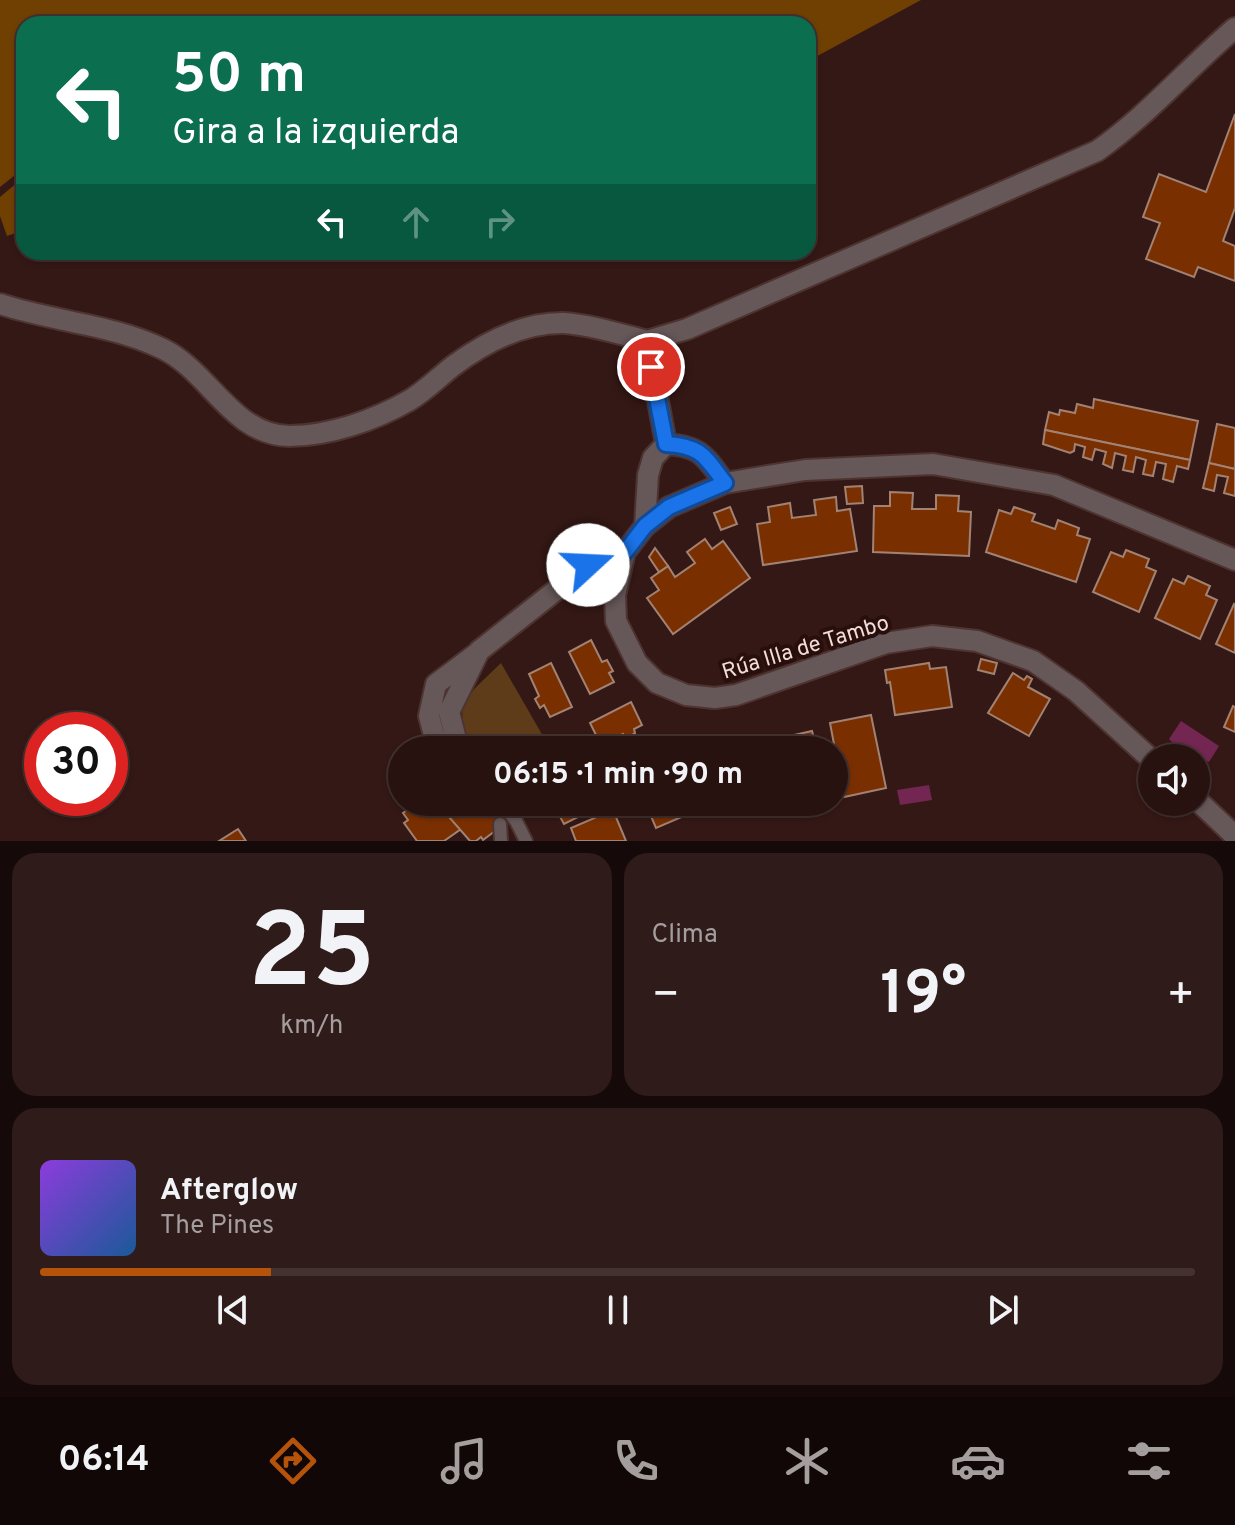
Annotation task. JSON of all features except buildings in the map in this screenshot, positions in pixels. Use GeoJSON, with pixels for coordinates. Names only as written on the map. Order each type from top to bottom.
{"type":"FeatureCollection","features":[{"type":"Feature","properties":{"kind":"street"},"geometry":{"type":"LineString","coordinates":[[0,304],[33,315],[117,330],[166,350],[201,379],[233,412],[259,431],[286,436],[314,435],[380,414],[412,399],[483,345],[525,328],[562,323],[647,341],[687,329],[1097,151],[1116,138],[1235,28]]}},
{"type":"Feature","properties":{"kind":"street"},"geometry":{"type":"LineString","coordinates":[[647,341],[666,444]]}},
{"type":"Feature","properties":{"kind":"street"},"geometry":{"type":"LineString","coordinates":[[645,526],[648,475],[653,458],[666,444],[687,445],[705,457],[725,483]]}},
{"type":"Feature","properties":{"kind":"street","name":"Rúa Illa de Tambo"},"geometry":{"type":"LineString","coordinates":[[1138,747],[1076,691],[1033,661],[977,641],[932,636],[886,643],[736,695],[715,698],[686,695],[657,683],[637,663],[624,641],[616,621],[615,595],[625,552],[645,526],[669,507],[725,483],[805,470],[933,464],[1054,485],[1235,560]]}},
{"type":"Feature","properties":{"kind":"street"},"geometry":{"type":"LineString","coordinates":[[435,736],[429,716],[436,684],[588,565],[625,552]]}},
{"type":"Feature","properties":{"kind":"street"},"geometry":{"type":"LineString","coordinates":[[1210,812],[1235,836]]}},
{"type":"Feature","properties":{"kind":"lane"},"geometry":{"type":"LineString","coordinates":[[510,816],[526,841]]}},
{"type":"Feature","properties":{"kind":"lane"},"geometry":{"type":"LineString","coordinates":[[500,824],[501,841]]}},
{"type":"Feature","properties":{"kind":"shaded area"},"geometry":{"type":"Polygon","coordinates":[[[0,0],[921,0],[816,57],[816,16],[16,16],[16,174],[0,187],[0,0]]]}},
{"type":"Feature","properties":{"kind":"shaded area"},"geometry":{"type":"Polygon","coordinates":[[[16,184],[16,233],[7,236],[0,216],[0,197],[16,184]]]}},
{"type":"Feature","properties":{"kind":"shaded area"},"geometry":{"type":"Polygon","coordinates":[[[501,663],[543,736],[465,736],[462,704],[501,663]]]}},
{"type":"Feature","properties":{"kind":"shaded area"},"geometry":{"type":"Polygon","coordinates":[[[1181,721],[1219,746],[1210,760],[1210,744],[1174,744],[1169,739],[1181,721]]]}},
{"type":"Feature","properties":{"kind":"shaded area"},"geometry":{"type":"Polygon","coordinates":[[[929,785],[932,800],[900,805],[897,790],[929,785]]]}},
{"type":"Feature","properties":{"kind":"route"},"geometry":{"type":"LineString","coordinates":[[588,565],[625,552],[645,526],[669,507],[725,483],[705,457],[687,445],[666,444],[651,367]]}}]}
